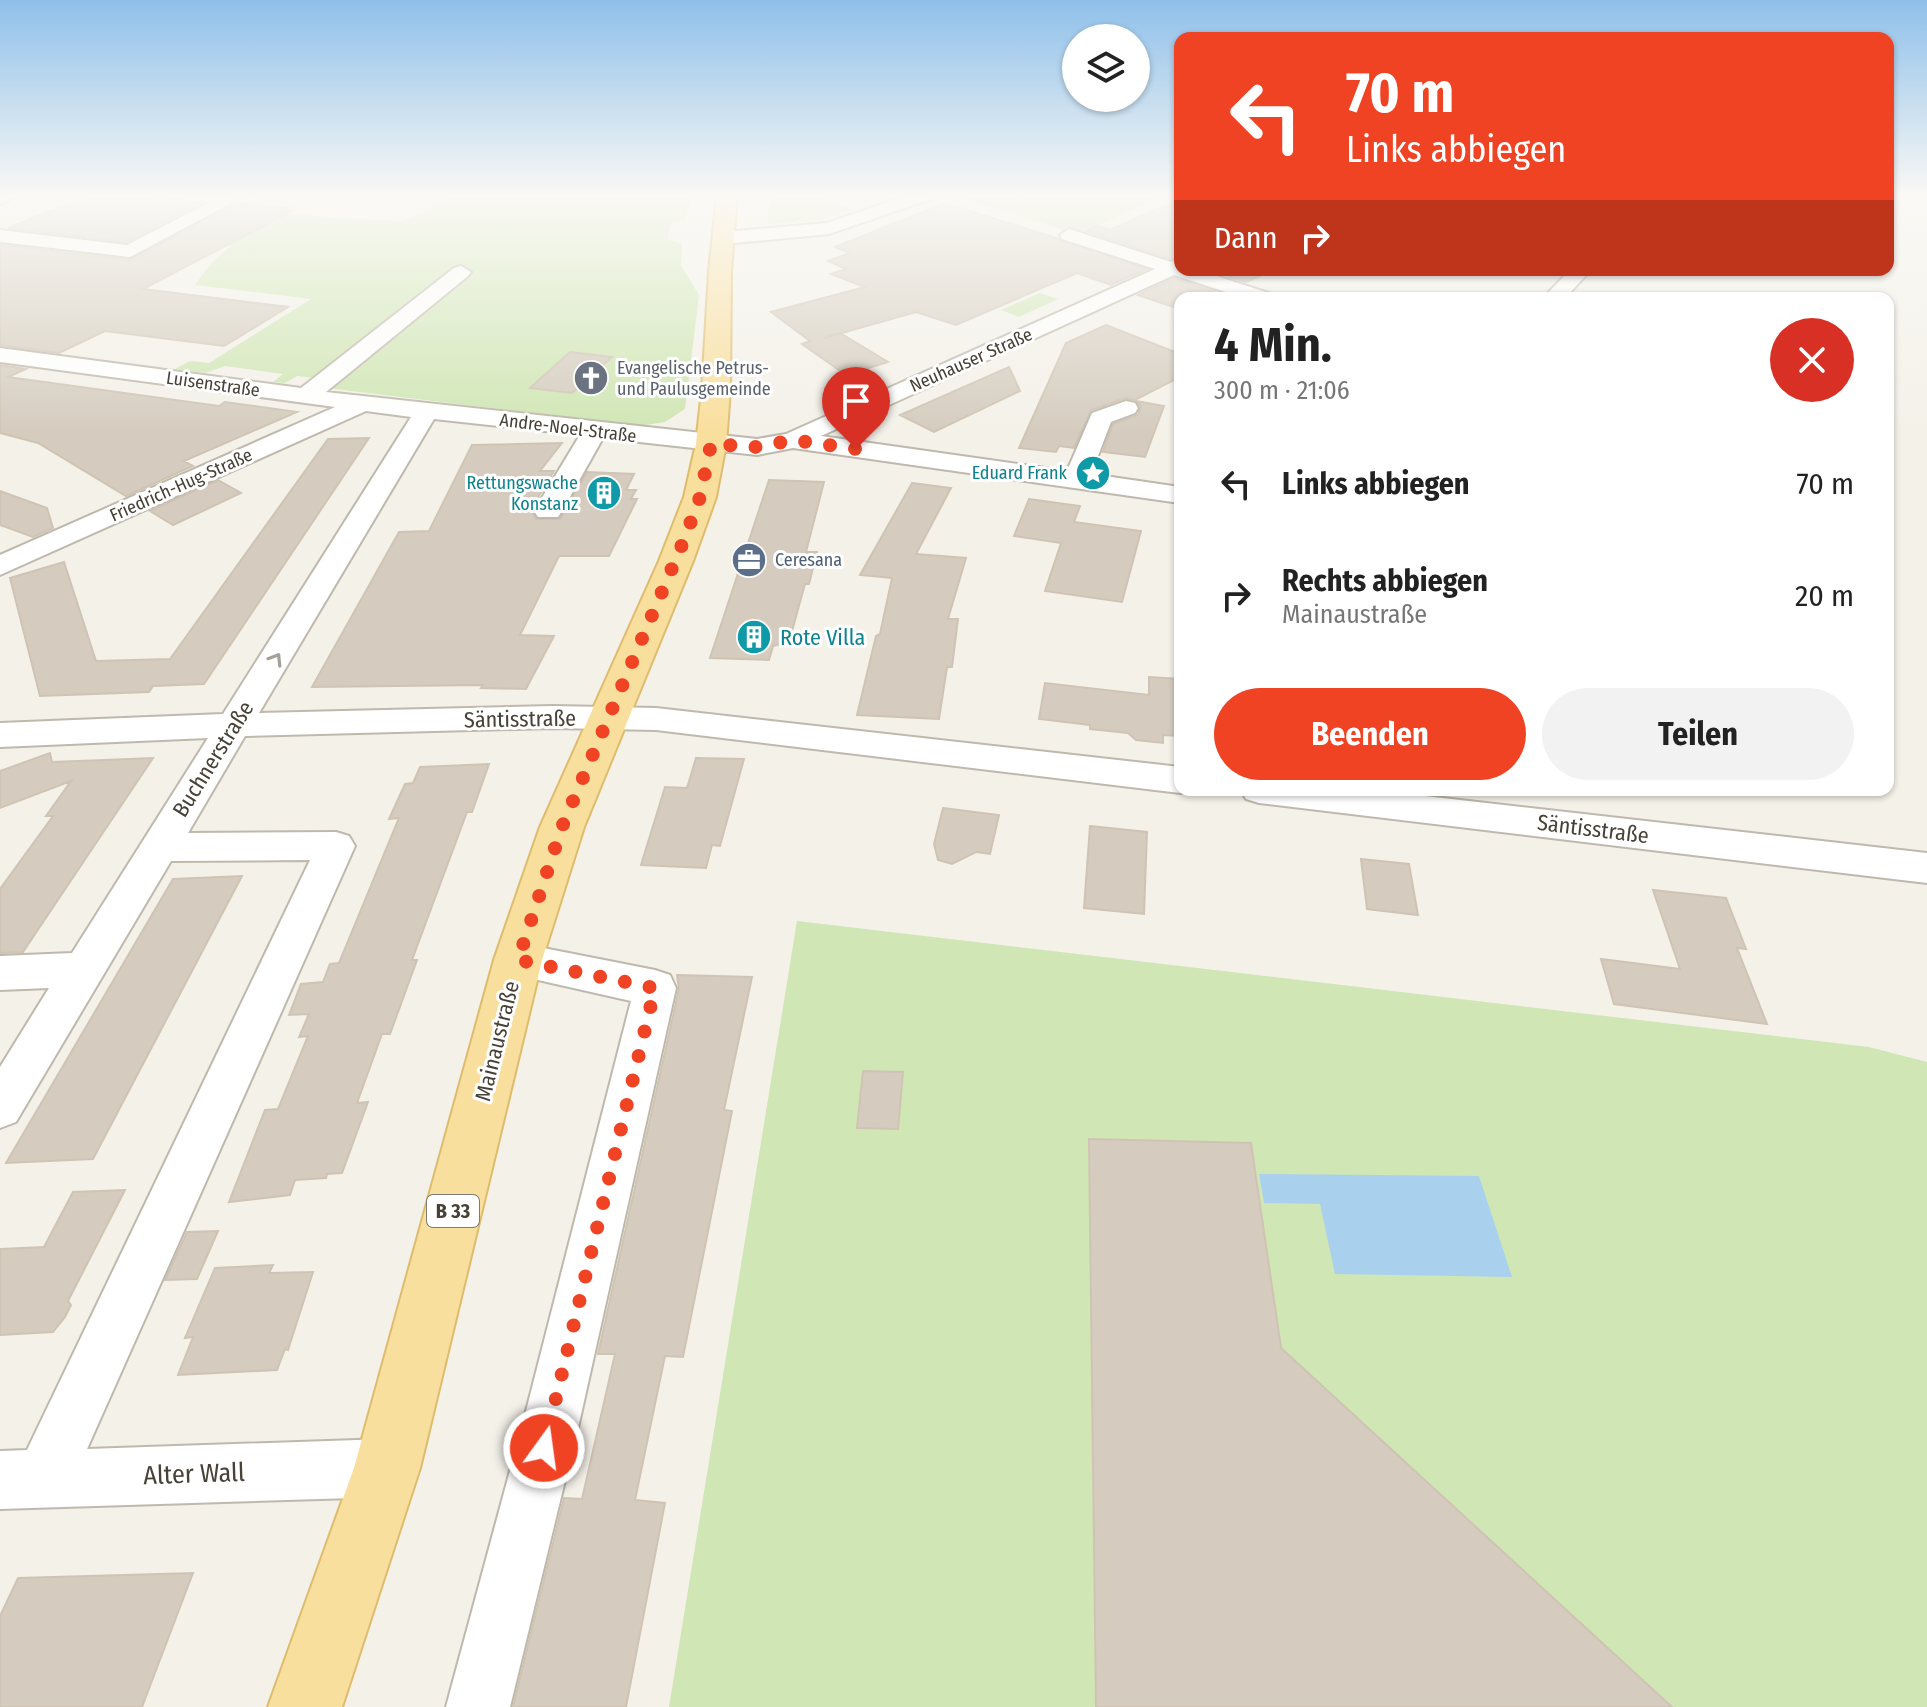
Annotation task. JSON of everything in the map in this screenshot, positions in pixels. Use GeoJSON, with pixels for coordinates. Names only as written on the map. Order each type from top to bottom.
{"type":"FeatureCollection","features":[{"type":"Feature","properties":{"kind":"main road","name":"Mainaustraße"},"geometry":{"type":"LineString","coordinates":[[305,1707],[387,1468],[518,960],[562,827],[700,497],[711,444],[718,359],[720,275]]}},
{"type":"Feature","properties":{"kind":"street"},"geometry":{"type":"LineString","coordinates":[[305,397],[458,275]]}},
{"type":"Feature","properties":{"kind":"street","name":"Neuhauser Straße"},"geometry":{"type":"LineString","coordinates":[[711,444],[757,447],[793,440],[1159,275]]}},
{"type":"Feature","properties":{"kind":"street"},"geometry":{"type":"LineString","coordinates":[[1202,276],[1248,292]]}},
{"type":"Feature","properties":{"kind":"street"},"geometry":{"type":"LineString","coordinates":[[1559,292],[1575,276]]}},
{"type":"Feature","properties":{"kind":"street","name":"Luisenstraße"},"geometry":{"type":"LineString","coordinates":[[0,355],[426,412]]}},
{"type":"Feature","properties":{"kind":"street","name":"Friedrich-Hug-Straße"},"geometry":{"type":"LineString","coordinates":[[0,566],[362,404]]}},
{"type":"Feature","properties":{"kind":"street","name":"Andre-Noel-Straße"},"geometry":{"type":"LineString","coordinates":[[426,412],[711,444]]}},
{"type":"Feature","properties":{"kind":"street","name":"Buchnerstraße"},"geometry":{"type":"LineString","coordinates":[[0,1107],[426,412]]}},
{"type":"Feature","properties":{"kind":"street"},"geometry":{"type":"LineString","coordinates":[[1076,480],[1101,418],[1127,413]]}},
{"type":"Feature","properties":{"kind":"street"},"geometry":{"type":"LineString","coordinates":[[548,511],[595,431]]}},
{"type":"Feature","properties":{"kind":"street"},"geometry":{"type":"LineString","coordinates":[[793,440],[1174,494]]}},
{"type":"Feature","properties":{"kind":"street","name":"Säntisstraße"},"geometry":{"type":"LineString","coordinates":[[0,735],[235,725],[656,719],[1174,779]]}},
{"type":"Feature","properties":{"kind":"street","name":"Säntisstraße"},"geometry":{"type":"LineString","coordinates":[[1349,796],[1927,868]]}},
{"type":"Feature","properties":{"kind":"street"},"geometry":{"type":"LineString","coordinates":[[22,1479],[336,846],[158,847]]}},
{"type":"Feature","properties":{"kind":"street"},"geometry":{"type":"LineString","coordinates":[[478,1707],[552,1419],[655,988],[518,960]]}},
{"type":"Feature","properties":{"kind":"street"},"geometry":{"type":"LineString","coordinates":[[0,973],[84,970]]}},
{"type":"Feature","properties":{"kind":"street","name":"Alter Wall"},"geometry":{"type":"LineString","coordinates":[[22,1479],[387,1468]]}},
{"type":"Feature","properties":{"kind":"green space"},"geometry":{"type":"Polygon","coordinates":[[[203,275],[687,275],[699,295],[685,409],[665,422],[639,426],[318,387],[327,379],[297,376],[285,383],[273,382],[283,374],[225,366],[205,373],[175,369],[190,361],[209,363],[311,299],[195,285],[203,275]]]}},
{"type":"Feature","properties":{"kind":"green space"},"geometry":{"type":"Polygon","coordinates":[[[1040,293],[1058,299],[1019,317],[1001,310],[1040,293]]]}},
{"type":"Feature","properties":{"kind":"green space"},"geometry":{"type":"Polygon","coordinates":[[[797,921],[1869,1047],[1927,1062],[1927,1707],[669,1707],[797,921]]]}},
{"type":"Feature","properties":{"kind":"water"},"geometry":{"type":"Polygon","coordinates":[[[1259,1174],[1479,1176],[1512,1277],[1335,1274],[1320,1204],[1264,1203],[1259,1174]]]}},
{"type":"Feature","properties":{"kind":"building"},"geometry":{"type":"Polygon","coordinates":[[[0,275],[170,275],[143,289],[288,307],[224,346],[105,331],[59,353],[0,345],[0,275]]]}},
{"type":"Feature","properties":{"kind":"building"},"geometry":{"type":"Polygon","coordinates":[[[833,275],[1073,275],[956,325],[916,312],[841,333],[888,362],[846,375],[802,344],[810,341],[771,312],[865,287],[833,275]]]}},
{"type":"Feature","properties":{"kind":"building"},"geometry":{"type":"Polygon","coordinates":[[[1082,275],[1134,275],[1111,285],[1082,275]]]}},
{"type":"Feature","properties":{"kind":"building"},"geometry":{"type":"Polygon","coordinates":[[[1227,276],[1260,276],[1246,282],[1227,276]]]}},
{"type":"Feature","properties":{"kind":"building"},"geometry":{"type":"Polygon","coordinates":[[[1174,278],[1215,292],[1174,292],[1174,307],[1138,295],[1174,278]]]}},
{"type":"Feature","properties":{"kind":"building"},"geometry":{"type":"Polygon","coordinates":[[[1106,325],[1174,352],[1174,380],[1135,400],[1125,398],[1091,410],[1074,448],[1059,446],[1056,452],[1019,448],[1066,343],[1106,325]]]}},
{"type":"Feature","properties":{"kind":"building"},"geometry":{"type":"Polygon","coordinates":[[[570,352],[612,357],[572,393],[530,388],[570,352]]]}},
{"type":"Feature","properties":{"kind":"building"},"geometry":{"type":"Polygon","coordinates":[[[0,365],[26,369],[8,377],[219,406],[225,402],[297,412],[184,461],[193,466],[126,496],[38,443],[0,433],[0,365]]]}},
{"type":"Feature","properties":{"kind":"building"},"geometry":{"type":"Polygon","coordinates":[[[1009,367],[1020,391],[934,432],[900,415],[1009,367]]]}},
{"type":"Feature","properties":{"kind":"building"},"geometry":{"type":"Polygon","coordinates":[[[1136,401],[1164,406],[1145,457],[1103,452],[1113,424],[1138,415],[1141,406],[1136,401]]]}},
{"type":"Feature","properties":{"kind":"building"},"geometry":{"type":"Polygon","coordinates":[[[369,438],[204,684],[153,686],[149,692],[40,696],[10,578],[64,562],[96,661],[170,659],[328,439],[369,438]]]}},
{"type":"Feature","properties":{"kind":"building"},"geometry":{"type":"Polygon","coordinates":[[[562,443],[540,471],[554,471],[531,509],[536,519],[560,519],[587,472],[634,474],[626,490],[636,490],[631,499],[637,499],[609,556],[559,556],[520,635],[554,636],[526,689],[481,688],[483,685],[312,687],[399,532],[429,531],[472,445],[562,443]]]}},
{"type":"Feature","properties":{"kind":"building"},"geometry":{"type":"Polygon","coordinates":[[[218,480],[241,493],[173,525],[150,511],[218,480]]]}},
{"type":"Feature","properties":{"kind":"building"},"geometry":{"type":"Polygon","coordinates":[[[769,480],[824,482],[806,552],[817,552],[809,584],[805,584],[789,642],[773,646],[769,660],[710,658],[769,480]]]}},
{"type":"Feature","properties":{"kind":"building"},"geometry":{"type":"Polygon","coordinates":[[[912,483],[951,488],[916,554],[966,558],[948,619],[958,619],[952,667],[947,667],[939,719],[857,715],[892,578],[860,575],[912,483]]]}},
{"type":"Feature","properties":{"kind":"building"},"geometry":{"type":"Polygon","coordinates":[[[0,491],[47,508],[53,528],[33,537],[0,525],[0,491]]]}},
{"type":"Feature","properties":{"kind":"building"},"geometry":{"type":"Polygon","coordinates":[[[1029,499],[1080,506],[1074,522],[1141,531],[1122,602],[1045,591],[1061,543],[1014,536],[1029,499]]]}},
{"type":"Feature","properties":{"kind":"building"},"geometry":{"type":"Polygon","coordinates":[[[1149,677],[1174,679],[1174,736],[1163,735],[1163,743],[1136,740],[1128,733],[1090,729],[1090,725],[1039,719],[1045,683],[1149,695],[1149,677]]]}},
{"type":"Feature","properties":{"kind":"building"},"geometry":{"type":"Polygon","coordinates":[[[50,753],[52,762],[153,758],[23,952],[0,953],[0,889],[53,816],[46,816],[71,781],[0,808],[0,771],[50,753]]]}},
{"type":"Feature","properties":{"kind":"building"},"geometry":{"type":"Polygon","coordinates":[[[696,758],[744,759],[720,846],[712,845],[706,868],[641,865],[665,787],[687,788],[696,758]]]}},
{"type":"Feature","properties":{"kind":"building"},"geometry":{"type":"Polygon","coordinates":[[[489,764],[472,812],[467,812],[412,960],[417,960],[390,1034],[382,1034],[357,1103],[368,1102],[342,1173],[327,1174],[326,1178],[295,1180],[290,1195],[229,1202],[265,1110],[278,1109],[308,1036],[299,1037],[309,1014],[289,1015],[301,984],[323,982],[330,964],[339,963],[399,818],[389,819],[405,784],[413,783],[420,767],[489,764]]]}},
{"type":"Feature","properties":{"kind":"building"},"geometry":{"type":"Polygon","coordinates":[[[943,808],[999,815],[990,854],[976,852],[952,864],[938,860],[934,844],[943,808]]]}},
{"type":"Feature","properties":{"kind":"building"},"geometry":{"type":"Polygon","coordinates":[[[1090,826],[1147,832],[1144,914],[1084,908],[1090,826]]]}},
{"type":"Feature","properties":{"kind":"building"},"geometry":{"type":"Polygon","coordinates":[[[1361,859],[1409,864],[1418,915],[1367,909],[1361,859]]]}},
{"type":"Feature","properties":{"kind":"building"},"geometry":{"type":"Polygon","coordinates":[[[242,876],[93,1159],[6,1163],[173,879],[242,876]]]}},
{"type":"Feature","properties":{"kind":"building"},"geometry":{"type":"Polygon","coordinates":[[[1653,890],[1726,898],[1746,949],[1737,948],[1767,1024],[1614,1004],[1601,959],[1680,969],[1653,890]]]}},
{"type":"Feature","properties":{"kind":"building"},"geometry":{"type":"Polygon","coordinates":[[[677,975],[752,977],[724,1110],[732,1111],[683,1357],[665,1356],[635,1500],[665,1503],[626,1707],[513,1707],[564,1498],[582,1499],[615,1354],[598,1354],[679,989],[677,975]]]}},
{"type":"Feature","properties":{"kind":"building"},"geometry":{"type":"Polygon","coordinates":[[[863,1071],[903,1072],[898,1129],[857,1128],[863,1071]]]}},
{"type":"Feature","properties":{"kind":"building"},"geometry":{"type":"Polygon","coordinates":[[[1089,1139],[1251,1143],[1281,1348],[1672,1707],[1096,1707],[1089,1139]]]}},
{"type":"Feature","properties":{"kind":"building"},"geometry":{"type":"Polygon","coordinates":[[[125,1190],[68,1301],[71,1305],[65,1317],[53,1332],[0,1335],[0,1249],[44,1247],[73,1192],[125,1190]]]}},
{"type":"Feature","properties":{"kind":"building"},"geometry":{"type":"Polygon","coordinates":[[[218,1231],[197,1279],[165,1280],[187,1232],[218,1231]]]}},
{"type":"Feature","properties":{"kind":"building"},"geometry":{"type":"Polygon","coordinates":[[[273,1265],[269,1273],[313,1272],[288,1350],[285,1349],[277,1370],[178,1375],[193,1337],[185,1338],[215,1268],[273,1265]]]}},
{"type":"Feature","properties":{"kind":"building"},"geometry":{"type":"Polygon","coordinates":[[[193,1573],[142,1707],[0,1707],[0,1616],[18,1578],[193,1573]]]}},
{"type":"Feature","properties":{"kind":"place","name":"Evangelische Petrus- und Paulusgemeinde"},"geometry":{"type":"Point","coordinates":[591,378]}},
{"type":"Feature","properties":{"kind":"place","name":"Eduard Frank"},"geometry":{"type":"Point","coordinates":[1093,473]}},
{"type":"Feature","properties":{"kind":"place","name":"Rettungswache Konstanz"},"geometry":{"type":"Point","coordinates":[604,493]}},
{"type":"Feature","properties":{"kind":"place","name":"Ceresana"},"geometry":{"type":"Point","coordinates":[749,560]}},
{"type":"Feature","properties":{"kind":"place","name":"Rote Villa"},"geometry":{"type":"Point","coordinates":[754,637]}},
{"type":"Feature","properties":{"kind":"route"},"geometry":{"type":"LineString","coordinates":[[544,1448],[655,988],[518,960],[562,827],[684,540],[700,497],[711,444],[757,447],[793,440],[856,449]]}}]}
